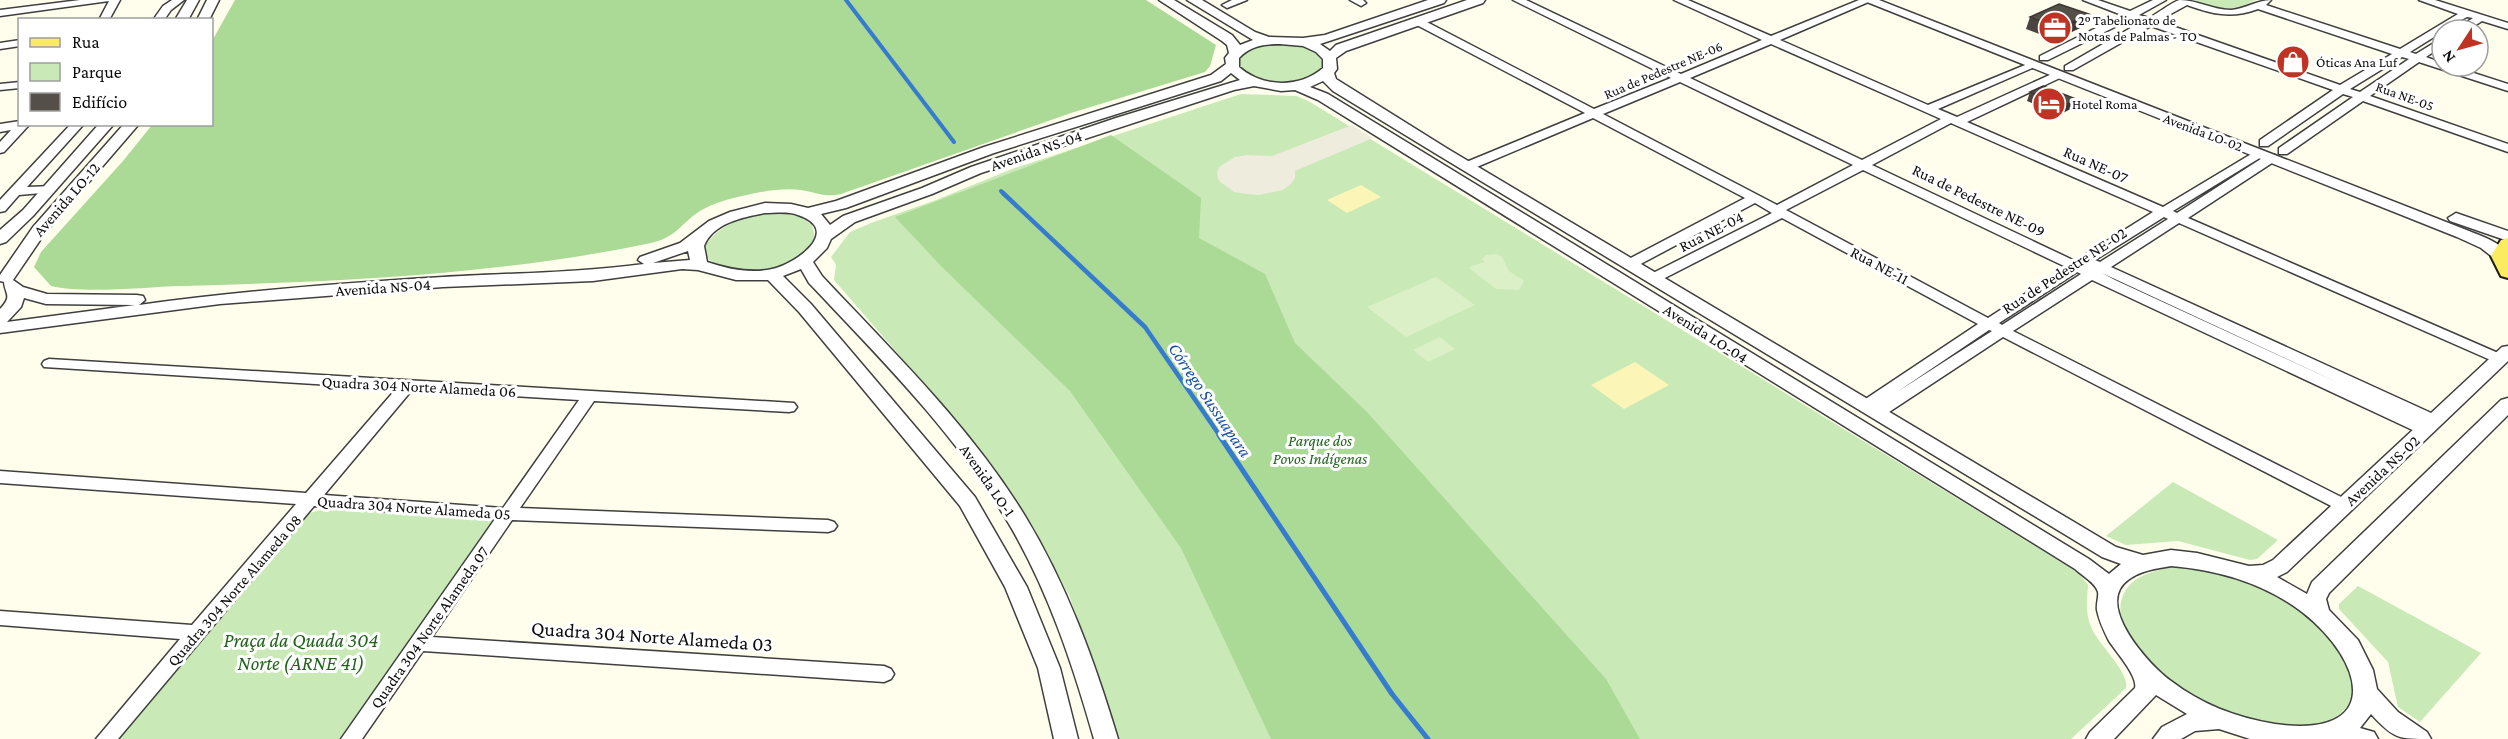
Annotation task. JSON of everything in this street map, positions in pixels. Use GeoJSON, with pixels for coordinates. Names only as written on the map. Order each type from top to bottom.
{"type":"FeatureCollection","features":[{"type":"Feature","properties":{"kind":"street"},"geometry":{"type":"LineString","coordinates":[[0,13],[112,0],[105,18]]}},
{"type":"Feature","properties":{"kind":"street"},"geometry":{"type":"LineString","coordinates":[[159,18],[166,8],[179,0]]}},
{"type":"Feature","properties":{"kind":"street"},"geometry":{"type":"LineString","coordinates":[[182,18],[193,0]]}},
{"type":"Feature","properties":{"kind":"street"},"geometry":{"type":"LineString","coordinates":[[204,18],[213,0]]}},
{"type":"Feature","properties":{"kind":"street"},"geometry":{"type":"LineString","coordinates":[[1165,0],[1227,38],[1233,44],[1234,60]]}},
{"type":"Feature","properties":{"kind":"street"},"geometry":{"type":"LineString","coordinates":[[1193,0],[1251,35],[1269,40]]}},
{"type":"Feature","properties":{"kind":"street"},"geometry":{"type":"LineString","coordinates":[[1227,4],[1242,0]]}},
{"type":"Feature","properties":{"kind":"street","name":"Avenida NS-04"},"geometry":{"type":"LineString","coordinates":[[18,291],[46,299],[91,301],[220,299],[597,271],[649,259],[686,246],[725,218],[745,212],[785,208],[806,213],[841,206],[1001,146],[1216,78],[1249,45],[1269,40],[1303,42],[1330,39],[1440,0]]}},
{"type":"Feature","properties":{"kind":"street","name":"Avenida NS-04"},"geometry":{"type":"LineString","coordinates":[[1234,60],[1239,74],[1255,82],[1294,85],[1313,81],[1339,49],[1479,0]]}},
{"type":"Feature","properties":{"kind":"street","name":"Rua de Pedestre NE-09"},"geometry":{"type":"LineString","coordinates":[[1518,0],[1683,74],[2429,425]]}},
{"type":"Feature","properties":{"kind":"street","name":"Rua de Pedestre NE-09"},"geometry":{"type":"LineString","coordinates":[[1541,0],[1683,74]]}},
{"type":"Feature","properties":{"kind":"street","name":"Rua NE-07"},"geometry":{"type":"LineString","coordinates":[[1679,0],[2160,212],[2504,355]]}},
{"type":"Feature","properties":{"kind":"street","name":"Rua de Pedestre NE-06"},"geometry":{"type":"LineString","coordinates":[[1464,164],[1683,74],[1849,0]]}},
{"type":"Feature","properties":{"kind":"street","name":"Rua de Pedestre NE-06"},"geometry":{"type":"LineString","coordinates":[[1767,38],[1868,0]]}},
{"type":"Feature","properties":{"kind":"street","name":"Avenida LO-02"},"geometry":{"type":"LineString","coordinates":[[1868,0],[2063,71],[2269,152],[2471,237],[2506,257]]}},
{"type":"Feature","properties":{"kind":"street","name":"Avenida LO-02"},"geometry":{"type":"LineString","coordinates":[[1895,0],[2039,62]]}},
{"type":"Feature","properties":{"kind":"street","name":"Rua NE-05"},"geometry":{"type":"LineString","coordinates":[[2088,0],[2508,148]]}},
{"type":"Feature","properties":{"kind":"street"},"geometry":{"type":"LineString","coordinates":[[1927,109],[2039,62],[2161,0]]}},
{"type":"Feature","properties":{"kind":"street"},"geometry":{"type":"LineString","coordinates":[[2424,0],[2481,18]]}},
{"type":"Feature","properties":{"kind":"street"},"geometry":{"type":"LineString","coordinates":[[1770,206],[1949,119],[2063,71],[2184,1],[2222,13],[2234,14],[2243,13],[2264,2],[2412,52],[2508,88]]}},
{"type":"Feature","properties":{"kind":"street","name":"Rua de Pedestre NE-02"},"geometry":{"type":"LineString","coordinates":[[1871,409],[2002,331],[2160,212],[2269,152],[2360,96],[2412,52],[2466,13]]}},
{"type":"Feature","properties":{"kind":"street","name":"Rua NE-11"},"geometry":{"type":"LineString","coordinates":[[1417,21],[1770,206],[2002,331],[2344,506]]}},
{"type":"Feature","properties":{"kind":"street"},"geometry":{"type":"LineString","coordinates":[[2490,21],[2508,26]]}},
{"type":"Feature","properties":{"kind":"street","name":"Avenida NS-04"},"geometry":{"type":"LineString","coordinates":[[1303,42],[1321,49],[1328,65]]}},
{"type":"Feature","properties":{"kind":"street"},"geometry":{"type":"LineString","coordinates":[[0,46],[18,43]]}},
{"type":"Feature","properties":{"kind":"street","name":"Rua de Pedestre NE-02"},"geometry":{"type":"LineString","coordinates":[[1871,409],[1987,323],[2177,219],[2269,152],[2342,89],[2412,52],[2430,45]]}},
{"type":"Feature","properties":{"kind":"street"},"geometry":{"type":"LineString","coordinates":[[2412,52],[2430,56]]}},
{"type":"Feature","properties":{"kind":"street","name":"Avenida LO-04"},"geometry":{"type":"LineString","coordinates":[[1328,65],[1331,82],[1338,88],[2109,552],[2142,563]]}},
{"type":"Feature","properties":{"kind":"street"},"geometry":{"type":"LineString","coordinates":[[2490,74],[2508,80]]}},
{"type":"Feature","properties":{"kind":"street","name":"Avenida NS-04"},"geometry":{"type":"LineString","coordinates":[[546,276],[593,276],[671,265],[700,265],[718,272],[744,276],[772,274],[804,261],[818,250],[824,237],[849,219],[927,191],[976,170],[1121,121],[1236,84],[1255,82]]}},
{"type":"Feature","properties":{"kind":"street"},"geometry":{"type":"LineString","coordinates":[[0,87],[18,85]]}},
{"type":"Feature","properties":{"kind":"street","name":"Avenida LO-04"},"geometry":{"type":"LineString","coordinates":[[1294,85],[1323,97],[2082,564],[2102,580],[2109,592]]}},
{"type":"Feature","properties":{"kind":"street"},"geometry":{"type":"LineString","coordinates":[[0,128],[18,126]]}},
{"type":"Feature","properties":{"kind":"street"},"geometry":{"type":"LineString","coordinates":[[0,149],[22,126]]}},
{"type":"Feature","properties":{"kind":"street"},"geometry":{"type":"LineString","coordinates":[[0,208],[76,126]]}},
{"type":"Feature","properties":{"kind":"street","name":"Avenida LO-12"},"geometry":{"type":"LineString","coordinates":[[0,239],[105,126]]}},
{"type":"Feature","properties":{"kind":"street","name":"Avenida LO-12"},"geometry":{"type":"LineString","coordinates":[[3,278],[39,230],[130,126]]}},
{"type":"Feature","properties":{"kind":"street","name":"Avenida LO-02"},"geometry":{"type":"LineString","coordinates":[[2269,152],[2508,236]]}},
{"type":"Feature","properties":{"kind":"street"},"geometry":{"type":"LineString","coordinates":[[16,191],[49,189]]}},
{"type":"Feature","properties":{"kind":"street","name":"Rua NE-04"},"geometry":{"type":"LineString","coordinates":[[1630,264],[1770,206]]}},
{"type":"Feature","properties":{"kind":"street","name":"Rua NE-04"},"geometry":{"type":"LineString","coordinates":[[1654,278],[1770,206]]}},
{"type":"Feature","properties":{"kind":"street"},"geometry":{"type":"LineString","coordinates":[[806,213],[816,218],[823,227],[824,237]]}},
{"type":"Feature","properties":{"kind":"street"},"geometry":{"type":"LineString","coordinates":[[698,238],[696,249],[700,265]]}},
{"type":"Feature","properties":{"kind":"street","name":"Avenida LO-1"},"geometry":{"type":"LineString","coordinates":[[804,261],[815,279],[928,399],[974,457],[1017,520],[1062,606],[1097,706],[1106,739]]}},
{"type":"Feature","properties":{"kind":"street","name":"Avenida LO-1"},"geometry":{"type":"LineString","coordinates":[[772,274],[805,308],[968,502],[1016,587],[1049,668],[1066,739]]}},
{"type":"Feature","properties":{"kind":"street"},"geometry":{"type":"LineString","coordinates":[[0,319],[15,303],[18,291],[3,278]]}},
{"type":"Feature","properties":{"kind":"street","name":"Avenida NS-04"},"geometry":{"type":"LineString","coordinates":[[0,328],[220,299]]}},
{"type":"Feature","properties":{"kind":"street","name":"Avenida NS-02"},"geometry":{"type":"LineString","coordinates":[[2249,574],[2267,573],[2280,566],[2504,355]]}},
{"type":"Feature","properties":{"kind":"street","name":"Quadra 304 Norte Alameda 06"},"geometry":{"type":"LineString","coordinates":[[49,364],[789,407]]}},
{"type":"Feature","properties":{"kind":"street","name":"Quadra 304 Norte Alameda 08"},"geometry":{"type":"LineString","coordinates":[[106,739],[408,385]]}},
{"type":"Feature","properties":{"kind":"street","name":"Quadra 304 Norte Alameda 07"},"geometry":{"type":"LineString","coordinates":[[351,739],[589,396]]}},
{"type":"Feature","properties":{"kind":"street"},"geometry":{"type":"LineString","coordinates":[[2320,615],[2315,599],[2320,588],[2508,404]]}},
{"type":"Feature","properties":{"kind":"street","name":"Quadra 304 Norte Alameda 05"},"geometry":{"type":"LineString","coordinates":[[0,477],[507,514],[828,526]]}},
{"type":"Feature","properties":{"kind":"street"},"geometry":{"type":"LineString","coordinates":[[2159,559],[2193,559],[2225,566],[2249,574],[2287,592],[2320,615],[2341,635],[2356,656],[2363,673],[2366,692],[2364,704],[2356,717],[2335,730],[2309,736],[2286,736],[2252,730],[2222,720],[2179,698],[2144,671],[2124,648],[2112,629],[2107,608],[2109,592],[2120,574],[2142,563],[2159,559]]}},
{"type":"Feature","properties":{"kind":"street"},"geometry":{"type":"LineString","coordinates":[[0,618],[197,633]]}},
{"type":"Feature","properties":{"kind":"street","name":"Quadra 304 Norte Alameda 03"},"geometry":{"type":"LineString","coordinates":[[417,644],[884,674]]}},
{"type":"Feature","properties":{"kind":"street"},"geometry":{"type":"LineString","coordinates":[[2098,739],[2146,692],[2148,683],[2144,671]]}},
{"type":"Feature","properties":{"kind":"street"},"geometry":{"type":"LineString","coordinates":[[2366,692],[2390,719],[2419,739]]}},
{"type":"Feature","properties":{"kind":"street"},"geometry":{"type":"LineString","coordinates":[[2165,739],[2175,729],[2189,722],[2222,720]]}},
{"type":"Feature","properties":{"kind":"street"},"geometry":{"type":"LineString","coordinates":[[2335,730],[2366,739]]}},
{"type":"Feature","properties":{"kind":"green space"},"geometry":{"type":"Polygon","coordinates":[[[235,0],[1146,0],[1216,45],[1210,66],[1205,72],[1071,113],[841,194],[825,195],[801,190],[780,190],[722,201],[700,211],[673,234],[651,243],[535,263],[418,275],[115,289],[81,290],[51,286],[34,267],[41,252],[123,161],[151,126],[213,126],[213,39],[235,0]]]}},
{"type":"Feature","properties":{"kind":"green space"},"geometry":{"type":"Polygon","coordinates":[[[2194,0],[2256,0],[2238,8],[2225,9],[2194,0]]]}},
{"type":"Feature","properties":{"kind":"green space"},"geometry":{"type":"Polygon","coordinates":[[[1268,44],[1297,45],[1311,49],[1323,58],[1323,67],[1316,74],[1292,82],[1265,81],[1244,71],[1239,62],[1244,54],[1250,49],[1268,44]]]}},
{"type":"Feature","properties":{"kind":"green space","name":"Parque dos Povos Indígenas"},"geometry":{"type":"Polygon","coordinates":[[[1241,94],[1297,96],[1310,102],[2079,573],[2088,585],[2087,611],[2091,627],[2119,667],[2126,682],[2126,688],[2071,739],[1114,739],[1105,701],[1069,595],[1021,513],[938,400],[834,280],[836,265],[831,257],[850,232],[871,223],[1012,169],[1241,94]]]}},
{"type":"Feature","properties":{"kind":"green space"},"geometry":{"type":"Polygon","coordinates":[[[1111,135],[1201,198],[1199,238],[1265,274],[1295,343],[1367,412],[1606,679],[1640,739],[1271,739],[1181,548],[1070,391],[942,267],[895,217],[1111,135]]]}},
{"type":"Feature","properties":{"kind":"green space"},"geometry":{"type":"Polygon","coordinates":[[[779,212],[799,216],[812,225],[815,238],[806,250],[794,259],[780,266],[750,272],[720,266],[707,258],[705,246],[720,230],[747,217],[779,212]]]}},
{"type":"Feature","properties":{"kind":"green space"},"geometry":{"type":"Polygon","coordinates":[[[1497,254],[1502,257],[1509,271],[1524,281],[1519,290],[1496,289],[1470,269],[1469,267],[1485,262],[1482,259],[1486,255],[1497,254]]]}},
{"type":"Feature","properties":{"kind":"green space"},"geometry":{"type":"Polygon","coordinates":[[[1436,277],[1475,305],[1406,337],[1367,307],[1436,277]]]}},
{"type":"Feature","properties":{"kind":"green space"},"geometry":{"type":"Polygon","coordinates":[[[1440,337],[1455,349],[1428,362],[1413,350],[1440,337]]]}},
{"type":"Feature","properties":{"kind":"green space"},"geometry":{"type":"Polygon","coordinates":[[[2173,482],[2278,540],[2257,559],[2250,560],[2178,541],[2126,545],[2106,536],[2173,482]]]}},
{"type":"Feature","properties":{"kind":"green space","name":"Praça da Quada 304 Norte (ARNE 41)"},"geometry":{"type":"Polygon","coordinates":[[[336,506],[495,519],[493,528],[347,739],[112,739],[306,514],[336,506]]]}},
{"type":"Feature","properties":{"kind":"green space"},"geometry":{"type":"Polygon","coordinates":[[[2189,567],[2251,582],[2292,605],[2329,636],[2343,654],[2352,673],[2353,691],[2345,709],[2337,716],[2318,725],[2296,727],[2274,725],[2210,705],[2173,685],[2162,676],[2143,658],[2129,639],[2122,621],[2121,604],[2126,589],[2140,577],[2160,570],[2189,567]]]}},
{"type":"Feature","properties":{"kind":"green space"},"geometry":{"type":"Polygon","coordinates":[[[2358,586],[2481,653],[2420,722],[2398,707],[2388,662],[2339,609],[2339,604],[2358,586]]]}},
{"type":"Feature","properties":{"kind":"sand"},"geometry":{"type":"Polygon","coordinates":[[[1361,185],[1381,197],[1347,213],[1327,200],[1361,185]]]}},
{"type":"Feature","properties":{"kind":"sand"},"geometry":{"type":"Polygon","coordinates":[[[1635,362],[1669,385],[1624,409],[1591,385],[1635,362]]]}},
{"type":"Feature","properties":{"kind":"shaded area"},"geometry":{"type":"Polygon","coordinates":[[[1352,125],[1373,138],[1295,171],[1295,178],[1283,190],[1259,195],[1246,194],[1234,192],[1219,181],[1217,174],[1219,167],[1235,157],[1272,156],[1352,125]]]}},
{"type":"Feature","properties":{"kind":"building"},"geometry":{"type":"Polygon","coordinates":[[[2059,4],[2089,14],[2059,28],[2030,17],[2059,4]]]}},
{"type":"Feature","properties":{"kind":"building"},"geometry":{"type":"Polygon","coordinates":[[[2043,86],[2076,99],[2063,106],[2030,92],[2043,86]]]}},
{"type":"Feature","properties":{"kind":"waterway","name":"Córrego Sussuapara"},"geometry":{"type":"LineString","coordinates":[[846,0],[954,142]]}},
{"type":"Feature","properties":{"kind":"waterway","name":"Córrego Sussuapara"},"geometry":{"type":"LineString","coordinates":[[1003,193],[1145,327],[1220,436]]}},
{"type":"Feature","properties":{"kind":"waterway","name":"Córrego Sussuapara"},"geometry":{"type":"LineString","coordinates":[[1219,435],[1392,694],[1428,739]]}},
{"type":"Feature","properties":{"kind":"place","name":"2º Tabelionato de Notas de Palmas - TO"},"geometry":{"type":"Point","coordinates":[2055,28]}},
{"type":"Feature","properties":{"kind":"place","name":"Óticas Ana Luf"},"geometry":{"type":"Point","coordinates":[2293,62]}},
{"type":"Feature","properties":{"kind":"place","name":"Hotel Roma"},"geometry":{"type":"Point","coordinates":[2049,104]}}]}
